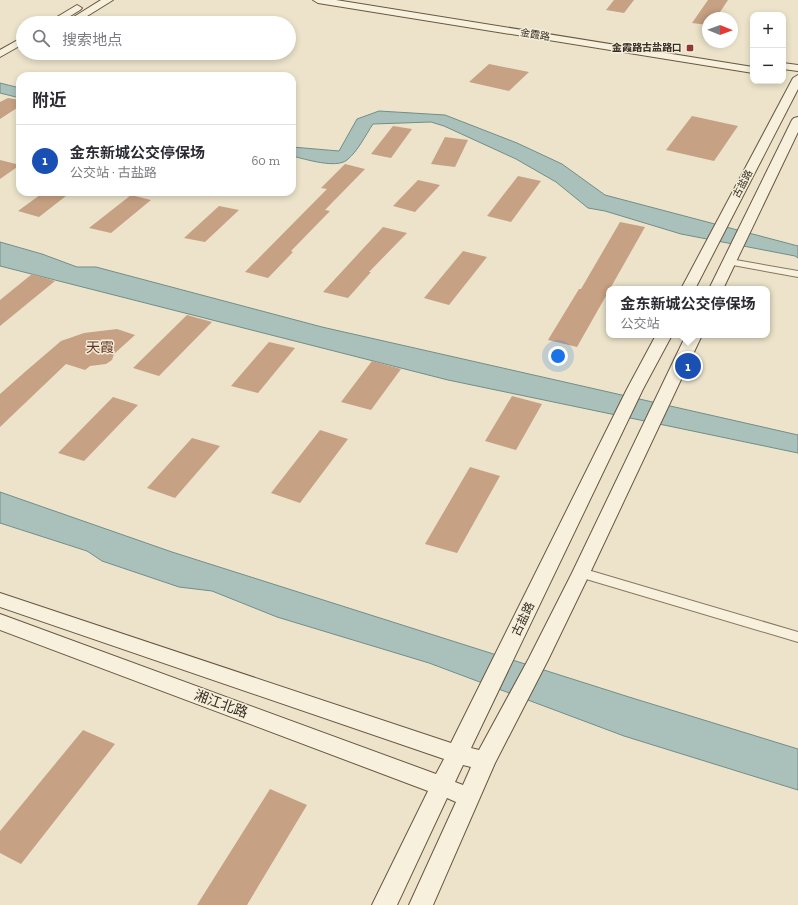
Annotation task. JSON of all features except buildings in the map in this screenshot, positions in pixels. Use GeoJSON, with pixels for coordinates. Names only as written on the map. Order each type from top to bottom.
{"type":"FeatureCollection","features":[{"type":"Feature","properties":{"kind":"street"},"geometry":{"type":"LineString","coordinates":[[64,16],[91,0]]}},
{"type":"Feature","properties":{"kind":"street"},"geometry":{"type":"LineString","coordinates":[[81,16],[108,0]]}},
{"type":"Feature","properties":{"kind":"street","name":"金霞路"},"geometry":{"type":"LineString","coordinates":[[318,0],[750,70]]}},
{"type":"Feature","properties":{"kind":"street","name":"金霞路"},"geometry":{"type":"LineString","coordinates":[[349,0],[750,62]]}},
{"type":"Feature","properties":{"kind":"street"},"geometry":{"type":"LineString","coordinates":[[0,54],[16,44]]}},
{"type":"Feature","properties":{"kind":"street"},"geometry":{"type":"LineString","coordinates":[[0,64],[16,54]]}},
{"type":"Feature","properties":{"kind":"street"},"geometry":{"type":"LineString","coordinates":[[786,66],[798,68]]}},
{"type":"Feature","properties":{"kind":"street"},"geometry":{"type":"LineString","coordinates":[[786,76],[798,78]]}},
{"type":"Feature","properties":{"kind":"street","name":"古盐路"},"geometry":{"type":"LineString","coordinates":[[690,286],[798,78]]}},
{"type":"Feature","properties":{"kind":"street","name":"古盐路"},"geometry":{"type":"LineString","coordinates":[[718,286],[798,120]]}},
{"type":"Feature","properties":{"kind":"street"},"geometry":{"type":"LineString","coordinates":[[732,257],[798,274]]}},
{"type":"Feature","properties":{"kind":"street","name":"古盐路"},"geometry":{"type":"LineString","coordinates":[[384,905],[635,389],[662,338]]}},
{"type":"Feature","properties":{"kind":"street"},"geometry":{"type":"LineString","coordinates":[[421,905],[485,761],[538,660],[581,573],[693,338]]}},
{"type":"Feature","properties":{"kind":"street"},"geometry":{"type":"LineString","coordinates":[[581,573],[798,637]]}},
{"type":"Feature","properties":{"kind":"street"},"geometry":{"type":"LineString","coordinates":[[0,600],[457,754],[485,761]]}},
{"type":"Feature","properties":{"kind":"street","name":"湘江北路"},"geometry":{"type":"LineString","coordinates":[[0,622],[470,797]]}},
{"type":"Feature","properties":{"kind":"water"},"geometry":{"type":"Polygon","coordinates":[[[0,83],[16,87],[16,97],[0,93],[0,83]]]}},
{"type":"Feature","properties":{"kind":"water"},"geometry":{"type":"Polygon","coordinates":[[[379,111],[445,115],[517,143],[562,164],[605,195],[798,246],[798,258],[795,256],[681,234],[605,211],[588,208],[556,182],[516,159],[444,126],[431,122],[373,124],[355,152],[342,163],[336,164],[320,162],[296,157],[296,147],[339,151],[357,119],[379,111]]]}},
{"type":"Feature","properties":{"kind":"water"},"geometry":{"type":"Polygon","coordinates":[[[0,242],[42,254],[77,267],[96,267],[322,327],[798,435],[798,453],[448,380],[0,266],[0,242]]]}},
{"type":"Feature","properties":{"kind":"water"},"geometry":{"type":"Polygon","coordinates":[[[0,492],[172,552],[798,749],[798,790],[624,736],[429,663],[277,617],[212,591],[179,587],[102,561],[87,551],[0,523],[0,492]]]}},
{"type":"Feature","properties":{"kind":"place","name":"金霞路古盐路口"},"geometry":{"type":"Point","coordinates":[690,48]}},
{"type":"Feature","properties":{"kind":"place","name":"金东新城公交停保场"},"geometry":{"type":"Point","coordinates":[688,366]}},
{"type":"Feature","properties":{"kind":"district","name":"天霞"},"geometry":{"type":"Point","coordinates":[100,347]}}]}
